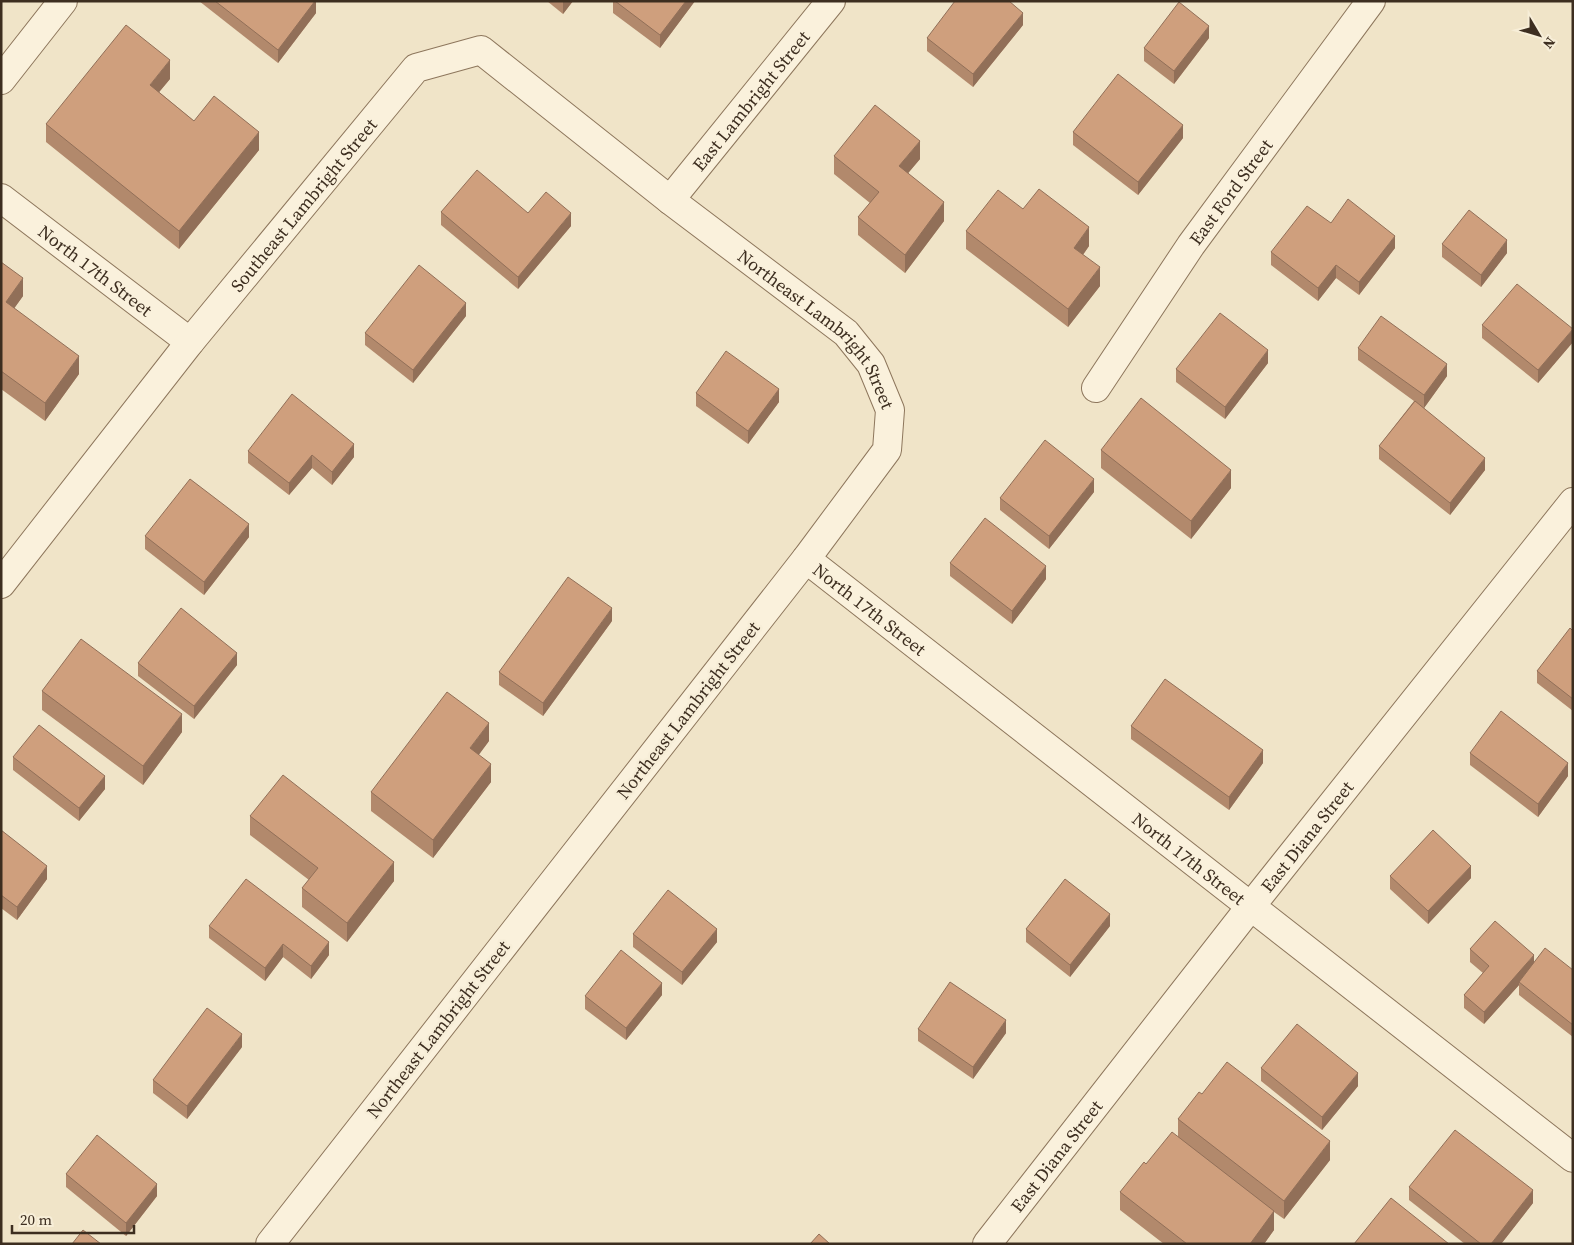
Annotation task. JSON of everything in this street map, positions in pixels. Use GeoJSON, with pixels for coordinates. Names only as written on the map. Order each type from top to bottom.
{"type":"FeatureCollection","features":[{"type":"Feature","properties":{"kind":"street"},"geometry":{"type":"LineString","coordinates":[[1,80],[63,1]]}},
{"type":"Feature","properties":{"kind":"street","name":"East Lambright Street"},"geometry":{"type":"LineString","coordinates":[[670,200],[831,1]]}},
{"type":"Feature","properties":{"kind":"street","name":"East Ford Street"},"geometry":{"type":"LineString","coordinates":[[1096,388],[1191,245],[1371,1]]}},
{"type":"Feature","properties":{"kind":"street","name":"Southeast Lambright Street"},"geometry":{"type":"LineString","coordinates":[[1,584],[190,342],[416,68],[481,50],[670,200]]}},
{"type":"Feature","properties":{"kind":"street","name":"North 17th Street"},"geometry":{"type":"LineString","coordinates":[[1,198],[190,342]]}},
{"type":"Feature","properties":{"kind":"street","name":"Northeast Lambright Street"},"geometry":{"type":"LineString","coordinates":[[270,1244],[806,559],[887,450],[890,410],[871,364],[846,333],[670,200]]}},
{"type":"Feature","properties":{"kind":"street","name":"East Diana Street"},"geometry":{"type":"LineString","coordinates":[[987,1244],[1251,906],[1573,502]]}},
{"type":"Feature","properties":{"kind":"street","name":"North 17th Street"},"geometry":{"type":"LineString","coordinates":[[806,559],[1573,1158]]}},
{"type":"Feature","properties":{"kind":"building"},"geometry":{"type":"Polygon","coordinates":[[[215,1],[315,1],[278,50],[215,1]]]}},
{"type":"Feature","properties":{"kind":"building"},"geometry":{"type":"Polygon","coordinates":[[[615,1],[686,1],[660,35],[615,1]]]}},
{"type":"Feature","properties":{"kind":"building"},"geometry":{"type":"Polygon","coordinates":[[[955,1],[1009,1],[1023,13],[973,74],[927,38],[955,1]]]}},
{"type":"Feature","properties":{"kind":"building"},"geometry":{"type":"Polygon","coordinates":[[[1179,2],[1209,26],[1174,71],[1144,48],[1179,2]]]}},
{"type":"Feature","properties":{"kind":"building"},"geometry":{"type":"Polygon","coordinates":[[[126,25],[170,60],[150,85],[194,121],[214,96],[259,132],[179,231],[46,124],[126,25]]]}},
{"type":"Feature","properties":{"kind":"building"},"geometry":{"type":"Polygon","coordinates":[[[1118,74],[1183,125],[1138,182],[1073,132],[1118,74]]]}},
{"type":"Feature","properties":{"kind":"building"},"geometry":{"type":"Polygon","coordinates":[[[875,105],[920,141],[899,166],[944,202],[905,255],[858,217],[879,192],[834,156],[875,105]]]}},
{"type":"Feature","properties":{"kind":"building"},"geometry":{"type":"Polygon","coordinates":[[[477,170],[528,213],[546,192],[571,213],[518,277],[441,212],[477,170]]]}},
{"type":"Feature","properties":{"kind":"building"},"geometry":{"type":"Polygon","coordinates":[[[1039,189],[1089,227],[1074,248],[1100,267],[1068,309],[966,231],[998,190],[1023,209],[1039,189]]]}},
{"type":"Feature","properties":{"kind":"building"},"geometry":{"type":"Polygon","coordinates":[[[1348,199],[1395,236],[1359,282],[1336,265],[1318,288],[1271,252],[1307,206],[1331,223],[1348,199]]]}},
{"type":"Feature","properties":{"kind":"building"},"geometry":{"type":"Polygon","coordinates":[[[1469,210],[1507,240],[1481,275],[1442,244],[1469,210]]]}},
{"type":"Feature","properties":{"kind":"building"},"geometry":{"type":"Polygon","coordinates":[[[1,262],[23,278],[6,302],[79,356],[45,403],[1,371],[1,262]]]}},
{"type":"Feature","properties":{"kind":"building"},"geometry":{"type":"Polygon","coordinates":[[[419,265],[466,303],[413,370],[365,333],[419,265]]]}},
{"type":"Feature","properties":{"kind":"building"},"geometry":{"type":"Polygon","coordinates":[[[1517,284],[1573,329],[1538,370],[1482,325],[1517,284]]]}},
{"type":"Feature","properties":{"kind":"building"},"geometry":{"type":"Polygon","coordinates":[[[1220,313],[1268,350],[1225,407],[1176,369],[1220,313]]]}},
{"type":"Feature","properties":{"kind":"building"},"geometry":{"type":"Polygon","coordinates":[[[1381,316],[1447,364],[1424,395],[1358,348],[1381,316]]]}},
{"type":"Feature","properties":{"kind":"building"},"geometry":{"type":"Polygon","coordinates":[[[726,351],[779,389],[748,431],[696,393],[726,351]]]}},
{"type":"Feature","properties":{"kind":"building"},"geometry":{"type":"Polygon","coordinates":[[[292,394],[354,444],[332,472],[312,455],[289,483],[248,451],[292,394]]]}},
{"type":"Feature","properties":{"kind":"building"},"geometry":{"type":"Polygon","coordinates":[[[1141,398],[1231,470],[1191,521],[1101,450],[1141,398]]]}},
{"type":"Feature","properties":{"kind":"building"},"geometry":{"type":"Polygon","coordinates":[[[1415,401],[1485,458],[1450,503],[1379,446],[1415,401]]]}},
{"type":"Feature","properties":{"kind":"building"},"geometry":{"type":"Polygon","coordinates":[[[1045,440],[1094,479],[1049,536],[1000,498],[1045,440]]]}},
{"type":"Feature","properties":{"kind":"building"},"geometry":{"type":"Polygon","coordinates":[[[190,479],[249,524],[204,582],[145,536],[190,479]]]}},
{"type":"Feature","properties":{"kind":"building"},"geometry":{"type":"Polygon","coordinates":[[[985,518],[1046,566],[1012,611],[950,563],[985,518]]]}},
{"type":"Feature","properties":{"kind":"building"},"geometry":{"type":"Polygon","coordinates":[[[568,577],[612,608],[543,703],[499,672],[568,577]]]}},
{"type":"Feature","properties":{"kind":"building"},"geometry":{"type":"Polygon","coordinates":[[[181,608],[237,653],[194,706],[138,663],[181,608]]]}},
{"type":"Feature","properties":{"kind":"building"},"geometry":{"type":"Polygon","coordinates":[[[1570,628],[1573,631],[1573,699],[1537,671],[1570,628]]]}},
{"type":"Feature","properties":{"kind":"building"},"geometry":{"type":"Polygon","coordinates":[[[81,639],[182,714],[143,766],[42,691],[81,639]]]}},
{"type":"Feature","properties":{"kind":"building"},"geometry":{"type":"Polygon","coordinates":[[[1165,679],[1263,750],[1229,797],[1131,726],[1165,679]]]}},
{"type":"Feature","properties":{"kind":"building"},"geometry":{"type":"Polygon","coordinates":[[[447,692],[489,723],[470,748],[491,764],[433,840],[371,792],[447,692]]]}},
{"type":"Feature","properties":{"kind":"building"},"geometry":{"type":"Polygon","coordinates":[[[1501,711],[1568,763],[1538,804],[1470,753],[1501,711]]]}},
{"type":"Feature","properties":{"kind":"building"},"geometry":{"type":"Polygon","coordinates":[[[39,725],[105,776],[79,808],[13,757],[39,725]]]}},
{"type":"Feature","properties":{"kind":"building"},"geometry":{"type":"Polygon","coordinates":[[[283,775],[394,862],[347,923],[302,888],[318,868],[250,816],[283,775]]]}},
{"type":"Feature","properties":{"kind":"building"},"geometry":{"type":"Polygon","coordinates":[[[1,830],[47,866],[17,907],[1,895],[1,830]]]}},
{"type":"Feature","properties":{"kind":"building"},"geometry":{"type":"Polygon","coordinates":[[[1433,830],[1471,866],[1428,911],[1390,876],[1433,830]]]}},
{"type":"Feature","properties":{"kind":"building"},"geometry":{"type":"Polygon","coordinates":[[[246,879],[329,942],[311,966],[283,944],[265,968],[209,926],[246,879]]]}},
{"type":"Feature","properties":{"kind":"building"},"geometry":{"type":"Polygon","coordinates":[[[1065,879],[1110,914],[1070,965],[1026,929],[1065,879]]]}},
{"type":"Feature","properties":{"kind":"building"},"geometry":{"type":"Polygon","coordinates":[[[668,890],[717,929],[682,972],[633,934],[668,890]]]}},
{"type":"Feature","properties":{"kind":"building"},"geometry":{"type":"Polygon","coordinates":[[[1495,921],[1534,955],[1484,1012],[1464,995],[1489,966],[1470,949],[1495,921]]]}},
{"type":"Feature","properties":{"kind":"building"},"geometry":{"type":"Polygon","coordinates":[[[1545,948],[1573,970],[1573,1025],[1519,982],[1545,948]]]}},
{"type":"Feature","properties":{"kind":"building"},"geometry":{"type":"Polygon","coordinates":[[[621,950],[662,983],[626,1028],[585,996],[621,950]]]}},
{"type":"Feature","properties":{"kind":"building"},"geometry":{"type":"Polygon","coordinates":[[[950,982],[1006,1020],[973,1067],[918,1029],[950,982]]]}},
{"type":"Feature","properties":{"kind":"building"},"geometry":{"type":"Polygon","coordinates":[[[207,1008],[242,1034],[187,1106],[153,1080],[207,1008]]]}},
{"type":"Feature","properties":{"kind":"building"},"geometry":{"type":"Polygon","coordinates":[[[1297,1024],[1358,1073],[1322,1117],[1261,1068],[1297,1024]]]}},
{"type":"Feature","properties":{"kind":"building"},"geometry":{"type":"Polygon","coordinates":[[[1227,1062],[1330,1141],[1284,1201],[1178,1119],[1199,1092],[1202,1094],[1227,1062]]]}},
{"type":"Feature","properties":{"kind":"building"},"geometry":{"type":"Polygon","coordinates":[[[1455,1130],[1533,1190],[1491,1244],[1481,1244],[1409,1187],[1455,1130]]]}},
{"type":"Feature","properties":{"kind":"building"},"geometry":{"type":"Polygon","coordinates":[[[1172,1132],[1274,1211],[1250,1244],[1187,1244],[1120,1192],[1144,1162],[1146,1164],[1172,1132]]]}},
{"type":"Feature","properties":{"kind":"building"},"geometry":{"type":"Polygon","coordinates":[[[97,1135],[157,1184],[126,1223],[66,1174],[97,1135]]]}},
{"type":"Feature","properties":{"kind":"building"},"geometry":{"type":"Polygon","coordinates":[[[1391,1198],[1449,1244],[1354,1244],[1391,1198]]]}},
{"type":"Feature","properties":{"kind":"building"},"geometry":{"type":"Polygon","coordinates":[[[83,1230],[101,1244],[72,1244],[83,1230]]]}},
{"type":"Feature","properties":{"kind":"building"},"geometry":{"type":"Polygon","coordinates":[[[819,1234],[830,1244],[810,1244],[819,1234]]]}}]}
